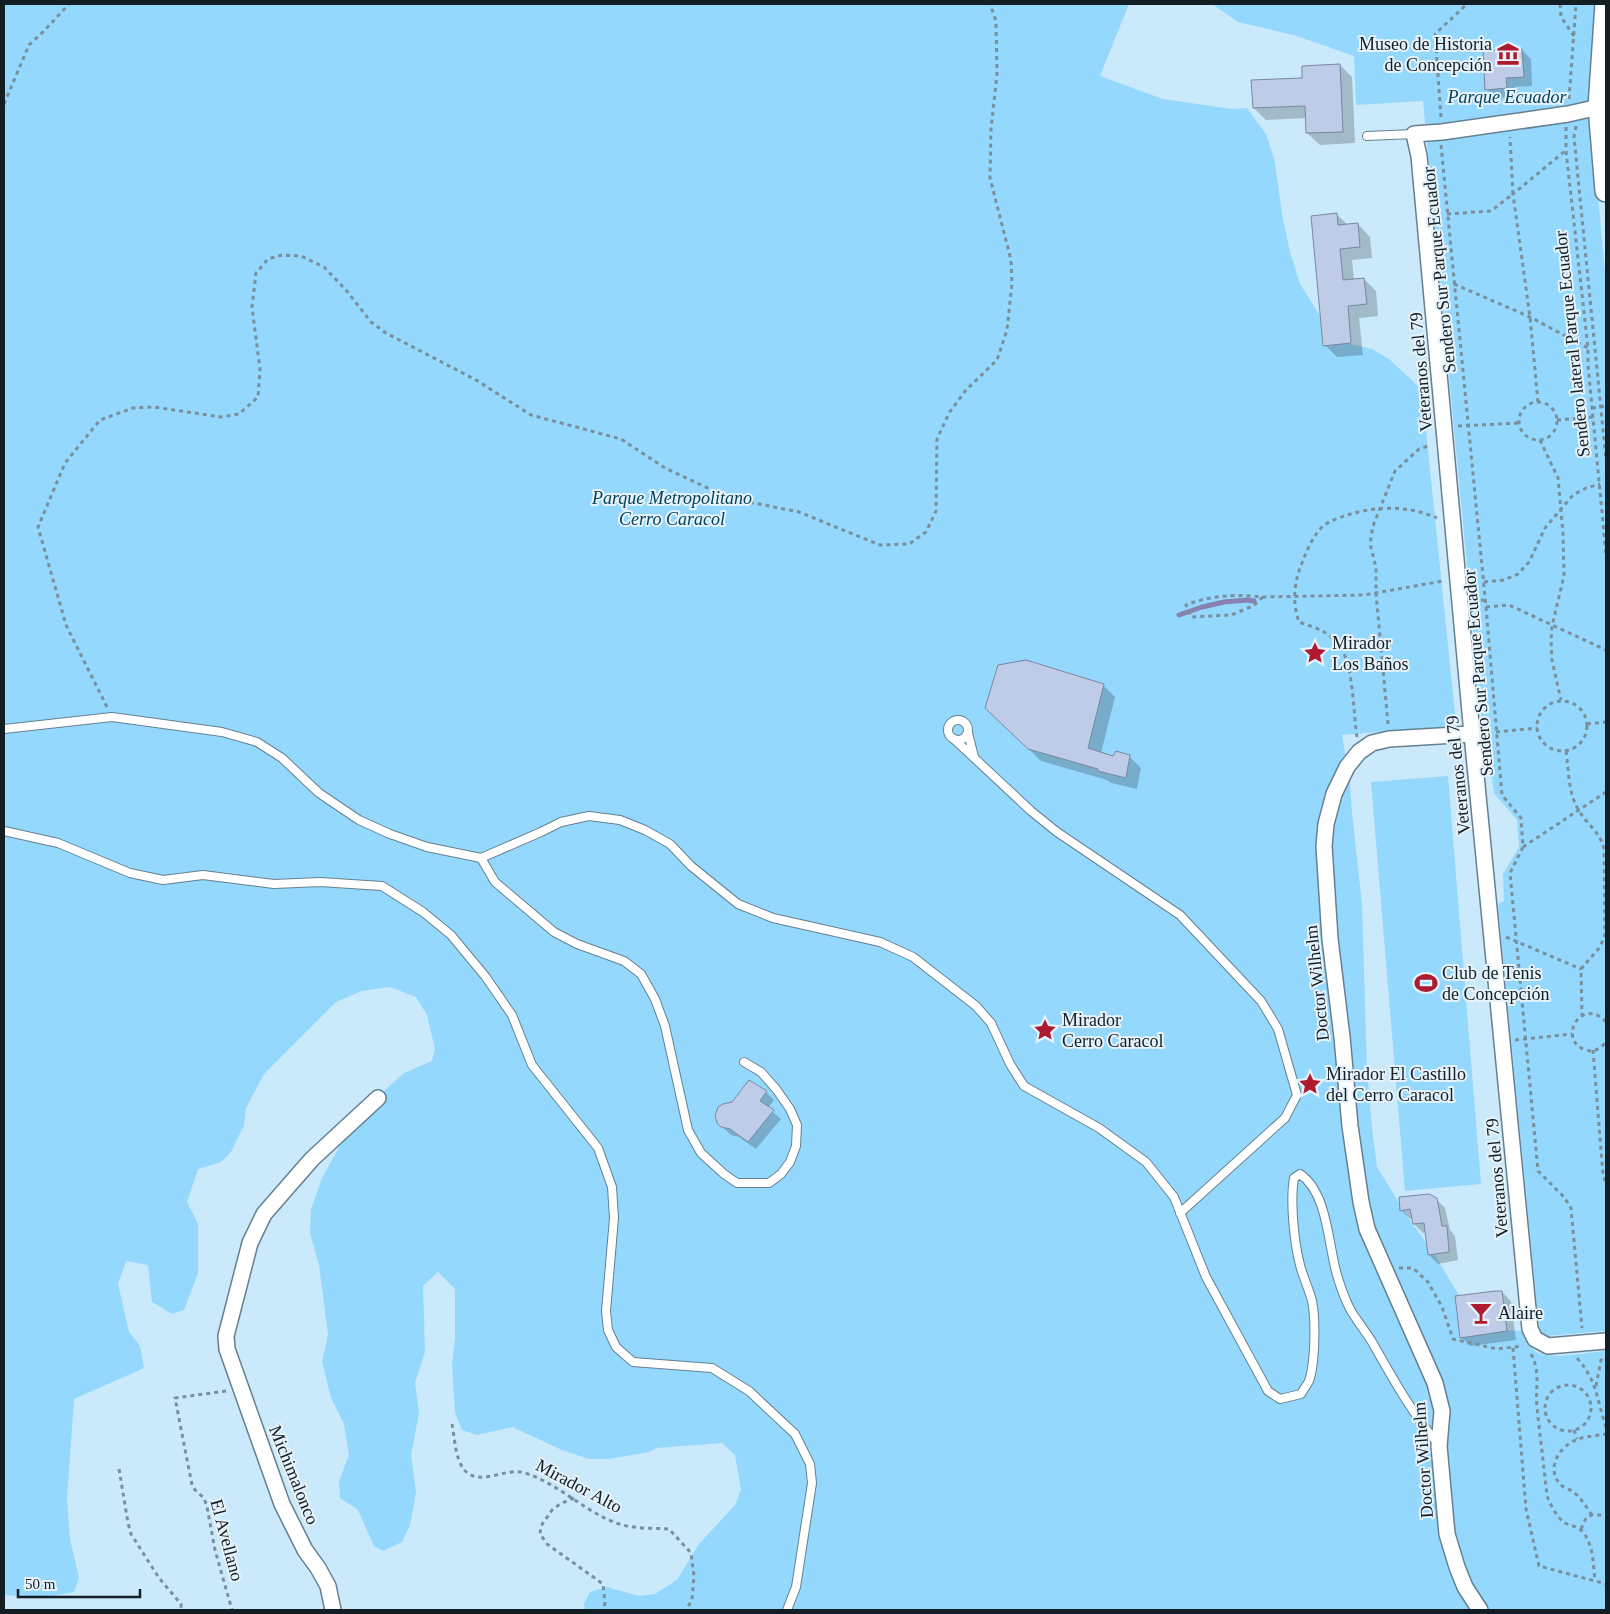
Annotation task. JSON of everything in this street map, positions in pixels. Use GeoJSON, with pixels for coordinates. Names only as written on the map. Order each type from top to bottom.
{"type":"FeatureCollection","features":[{"type":"Feature","properties":{"kind":"main road"},"geometry":{"type":"LineString","coordinates":[[1606,4],[1603,107],[1606,191]]}},
{"type":"Feature","properties":{"kind":"street"},"geometry":{"type":"LineString","coordinates":[[1414,134],[1442,132],[1568,114],[1603,107]]}},
{"type":"Feature","properties":{"kind":"street","name":"Veteranos del 79"},"geometry":{"type":"LineString","coordinates":[[1414,134],[1419,156],[1472,734],[1493,933],[1530,1329],[1535,1339],[1544,1345],[1606,1341]]}},
{"type":"Feature","properties":{"kind":"street","name":"Doctor Wilhelm"},"geometry":{"type":"LineString","coordinates":[[1472,734],[1389,739],[1372,743],[1359,752],[1348,767],[1334,794],[1326,824],[1324,846],[1330,939],[1352,1143],[1361,1202],[1367,1229],[1435,1383],[1442,1411],[1439,1446],[1446,1534],[1456,1567],[1480,1610]]}},
{"type":"Feature","properties":{"kind":"street","name":"Michimalonco"},"geometry":{"type":"LineString","coordinates":[[333,1610],[328,1586],[305,1550],[282,1504],[227,1349],[226,1336],[250,1243],[264,1214],[312,1159],[378,1098]]}},
{"type":"Feature","properties":{"kind":"lane"},"geometry":{"type":"LineString","coordinates":[[1367,136],[1414,134]]}},
{"type":"Feature","properties":{"kind":"lane"},"geometry":{"type":"LineString","coordinates":[[4,730],[112,717],[222,732],[257,742],[282,758],[319,792],[359,820],[426,847],[481,858],[561,822],[589,816],[620,820],[645,830],[670,844],[690,866],[738,904],[772,918],[880,942],[912,957],[976,1006],[991,1023],[1010,1064],[1024,1086],[1099,1128],[1146,1162],[1174,1197],[1206,1277],[1268,1391],[1280,1399],[1301,1394],[1309,1381],[1313,1355],[1314,1319],[1312,1301],[1300,1263],[1294,1224],[1292,1190],[1294,1178],[1300,1174],[1307,1178],[1317,1196],[1328,1227],[1337,1274],[1349,1308],[1366,1332],[1416,1416],[1439,1446]]}},
{"type":"Feature","properties":{"kind":"lane"},"geometry":{"type":"LineString","coordinates":[[974,759],[966,724],[962,720],[951,722],[948,726],[948,734],[974,759],[1031,811],[1057,832],[1180,915],[1261,1001],[1278,1029],[1297,1095],[1285,1118],[1180,1212]]}},
{"type":"Feature","properties":{"kind":"lane"},"geometry":{"type":"LineString","coordinates":[[954,740],[964,738],[968,733]]}},
{"type":"Feature","properties":{"kind":"lane"},"geometry":{"type":"LineString","coordinates":[[4,830],[58,843],[130,873],[163,880],[204,875],[274,884],[320,882],[382,886],[423,912],[451,935],[485,976],[512,1016],[532,1065],[598,1148],[612,1187],[614,1218],[606,1311],[608,1330],[616,1348],[633,1362],[712,1368],[748,1391],[795,1434],[810,1464],[812,1483],[796,1587],[787,1610]]}},
{"type":"Feature","properties":{"kind":"lane"},"geometry":{"type":"LineString","coordinates":[[481,858],[495,882],[554,932],[577,944],[624,961],[641,974],[655,999],[665,1026],[688,1130],[701,1153],[737,1183],[769,1182],[780,1174],[790,1162],[796,1146],[797,1125],[790,1109],[776,1089],[761,1072],[744,1062]]}},
{"type":"Feature","properties":{"kind":"path"},"geometry":{"type":"LineString","coordinates":[[4,104],[29,44],[69,4]]}},
{"type":"Feature","properties":{"kind":"path"},"geometry":{"type":"LineString","coordinates":[[112,717],[66,625],[38,527],[65,462],[100,420],[133,408],[154,407],[221,417],[239,414],[258,397],[260,369],[252,308],[256,273],[268,259],[282,255],[301,256],[324,268],[346,290],[371,322],[386,333],[476,380],[531,414],[621,439],[665,468],[729,498],[799,512],[880,545],[909,544],[926,532],[936,511],[937,439],[949,413],[966,390],[997,360],[1007,330],[1012,283],[1011,260],[990,178],[991,129],[997,65],[996,21],[990,4]]}},
{"type":"Feature","properties":{"kind":"path","name":"Sendero Sur Parque Ecuador"},"geometry":{"type":"LineString","coordinates":[[1467,4],[1435,34],[1442,132],[1440,143],[1484,582],[1502,795],[1521,818],[1523,847]]}},
{"type":"Feature","properties":{"kind":"path"},"geometry":{"type":"LineString","coordinates":[[1560,4],[1561,17],[1574,36]]}},
{"type":"Feature","properties":{"kind":"path","name":"Sendero lateral Parque Ecuador"},"geometry":{"type":"LineString","coordinates":[[1576,4],[1566,151],[1588,348],[1606,555]]}},
{"type":"Feature","properties":{"kind":"path"},"geometry":{"type":"LineString","coordinates":[[1510,137],[1513,194],[1530,317],[1538,402]]}},
{"type":"Feature","properties":{"kind":"path"},"geometry":{"type":"LineString","coordinates":[[1447,214],[1491,211],[1566,151]]}},
{"type":"Feature","properties":{"kind":"path"},"geometry":{"type":"LineString","coordinates":[[1453,283],[1530,317],[1588,348]]}},
{"type":"Feature","properties":{"kind":"path"},"geometry":{"type":"LineString","coordinates":[[1589,288],[1606,460]]}},
{"type":"Feature","properties":{"kind":"path"},"geometry":{"type":"LineString","coordinates":[[1538,402],[1549,405],[1553,409],[1557,420],[1554,431],[1545,439],[1540,440],[1524,434],[1520,423],[1522,411],[1532,403],[1538,402]]}},
{"type":"Feature","properties":{"kind":"path"},"geometry":{"type":"LineString","coordinates":[[1592,408],[1606,406]]}},
{"type":"Feature","properties":{"kind":"path"},"geometry":{"type":"LineString","coordinates":[[1557,420],[1593,417]]}},
{"type":"Feature","properties":{"kind":"path"},"geometry":{"type":"LineString","coordinates":[[1444,425],[1468,426],[1520,423]]}},
{"type":"Feature","properties":{"kind":"path"},"geometry":{"type":"LineString","coordinates":[[1540,440],[1558,478],[1564,576],[1552,626],[1552,660],[1562,700]]}},
{"type":"Feature","properties":{"kind":"path"},"geometry":{"type":"LineString","coordinates":[[1389,739],[1376,593],[1376,567],[1370,544],[1373,526],[1382,508],[1395,470],[1419,449],[1446,441]]}},
{"type":"Feature","properties":{"kind":"path"},"geometry":{"type":"LineString","coordinates":[[1484,582],[1504,580],[1518,574],[1529,562],[1545,528],[1573,495],[1586,488],[1600,484]]}},
{"type":"Feature","properties":{"kind":"path"},"geometry":{"type":"LineString","coordinates":[[1359,752],[1348,665],[1340,646],[1325,632],[1299,622],[1295,610],[1295,585],[1306,551],[1314,537],[1324,526],[1339,518],[1358,512],[1382,508],[1406,509],[1423,512],[1454,526]]}},
{"type":"Feature","properties":{"kind":"path"},"geometry":{"type":"LineString","coordinates":[[1263,597],[1253,606],[1231,615],[1191,617],[1186,605],[1216,597],[1248,595],[1263,597],[1364,595],[1459,578]]}},
{"type":"Feature","properties":{"kind":"path"},"geometry":{"type":"LineString","coordinates":[[1486,607],[1509,605],[1606,650]]}},
{"type":"Feature","properties":{"kind":"path"},"geometry":{"type":"LineString","coordinates":[[1562,700],[1577,705],[1583,711],[1587,724],[1584,740],[1573,749],[1566,751],[1558,751],[1543,743],[1537,728],[1540,712],[1546,706],[1562,700]]}},
{"type":"Feature","properties":{"kind":"path"},"geometry":{"type":"LineString","coordinates":[[1587,724],[1606,722]]}},
{"type":"Feature","properties":{"kind":"path"},"geometry":{"type":"LineString","coordinates":[[1496,732],[1537,728]]}},
{"type":"Feature","properties":{"kind":"path"},"geometry":{"type":"LineString","coordinates":[[1566,751],[1570,789],[1579,811],[1594,827],[1604,849],[1605,935],[1600,947],[1581,969],[1582,1015]]}},
{"type":"Feature","properties":{"kind":"path"},"geometry":{"type":"LineString","coordinates":[[1582,1329],[1572,1208],[1564,1197],[1538,1172],[1510,873],[1523,847],[1606,792]]}},
{"type":"Feature","properties":{"kind":"path"},"geometry":{"type":"LineString","coordinates":[[1493,933],[1516,940],[1581,969]]}},
{"type":"Feature","properties":{"kind":"path"},"geometry":{"type":"LineString","coordinates":[[1606,1022],[1597,1014],[1582,1015],[1573,1025],[1572,1034],[1578,1046],[1583,1049],[1601,1048],[1606,1042]]}},
{"type":"Feature","properties":{"kind":"path"},"geometry":{"type":"LineString","coordinates":[[1503,1042],[1572,1034]]}},
{"type":"Feature","properties":{"kind":"path"},"geometry":{"type":"LineString","coordinates":[[1592,1050],[1606,1183]]}},
{"type":"Feature","properties":{"kind":"path"},"geometry":{"type":"LineString","coordinates":[[1384,1268],[1413,1268],[1428,1282],[1442,1307],[1453,1339],[1497,1350],[1526,1345]]}},
{"type":"Feature","properties":{"kind":"path"},"geometry":{"type":"LineString","coordinates":[[1606,1341],[1599,1365],[1596,1386],[1600,1409],[1606,1427]]}},
{"type":"Feature","properties":{"kind":"path"},"geometry":{"type":"LineString","coordinates":[[1566,1345],[1588,1371],[1596,1386]]}},
{"type":"Feature","properties":{"kind":"path"},"geometry":{"type":"LineString","coordinates":[[1513,1348],[1526,1509],[1539,1566],[1606,1584]]}},
{"type":"Feature","properties":{"kind":"path"},"geometry":{"type":"LineString","coordinates":[[1530,1353],[1534,1360],[1538,1377],[1537,1405],[1547,1496],[1553,1510],[1564,1522],[1581,1529],[1588,1541],[1594,1557],[1595,1581]]}},
{"type":"Feature","properties":{"kind":"path"},"geometry":{"type":"LineString","coordinates":[[1561,1386],[1576,1386],[1582,1390],[1590,1402],[1591,1409],[1586,1422],[1574,1430],[1567,1431],[1554,1426],[1546,1414],[1546,1400],[1550,1394],[1561,1386]]}},
{"type":"Feature","properties":{"kind":"path","name":"El Avellano"},"geometry":{"type":"LineString","coordinates":[[232,1610],[215,1550],[207,1507],[204,1498],[192,1485],[175,1398],[241,1389]]}},
{"type":"Feature","properties":{"kind":"path","name":"Mirador Alto"},"geometry":{"type":"LineString","coordinates":[[452,1424],[462,1468],[469,1474],[481,1477],[507,1472],[522,1472],[552,1484],[615,1523],[628,1526],[669,1529],[691,1553],[694,1576],[692,1600],[686,1610]]}},
{"type":"Feature","properties":{"kind":"path"},"geometry":{"type":"LineString","coordinates":[[1574,1430],[1577,1439]]}},
{"type":"Feature","properties":{"kind":"path"},"geometry":{"type":"LineString","coordinates":[[1592,1515],[1579,1496],[1572,1490],[1562,1486],[1553,1472],[1553,1465],[1563,1448],[1577,1439],[1606,1434]]}},
{"type":"Feature","properties":{"kind":"path"},"geometry":{"type":"LineString","coordinates":[[119,1469],[131,1534],[159,1578],[181,1604],[182,1610]]}},
{"type":"Feature","properties":{"kind":"path"},"geometry":{"type":"LineString","coordinates":[[574,1498],[552,1510],[541,1526],[540,1534],[547,1544],[603,1584],[605,1603],[603,1610]]}},
{"type":"Feature","properties":{"kind":"path"},"geometry":{"type":"LineString","coordinates":[[1581,1529],[1586,1518],[1592,1515],[1606,1515]]}},
{"type":"Feature","properties":{"kind":"green space","name":"Parque Metropolitano Cerro Caracol"},"geometry":{"type":"Polygon","coordinates":[[[4,4],[1129,4],[1100,76],[1163,99],[1231,109],[1247,108],[1266,134],[1275,162],[1282,214],[1290,252],[1300,284],[1336,341],[1372,349],[1389,359],[1422,391],[1455,714],[1446,726],[1342,735],[1350,784],[1362,904],[1367,1070],[1377,1167],[1409,1219],[1433,1252],[1477,1325],[1499,1330],[1522,1331],[1533,1349],[1541,1354],[1559,1356],[1606,1351],[1606,1610],[585,1610],[584,1604],[590,1592],[607,1587],[639,1596],[655,1594],[677,1580],[699,1544],[735,1505],[741,1490],[735,1455],[722,1443],[656,1448],[649,1452],[608,1459],[589,1459],[562,1450],[512,1427],[477,1435],[462,1430],[455,1412],[452,1365],[455,1338],[455,1289],[438,1272],[423,1286],[425,1352],[415,1383],[419,1413],[411,1455],[416,1492],[410,1525],[402,1542],[383,1551],[374,1546],[358,1510],[340,1498],[339,1481],[349,1455],[344,1424],[331,1398],[322,1362],[328,1335],[319,1265],[310,1233],[311,1209],[322,1178],[347,1133],[386,1089],[404,1073],[432,1061],[435,1049],[427,1015],[416,997],[390,987],[362,991],[336,1002],[264,1074],[246,1108],[244,1125],[231,1152],[221,1162],[198,1169],[187,1202],[198,1224],[198,1273],[184,1310],[172,1314],[152,1302],[148,1265],[126,1261],[118,1284],[129,1332],[140,1346],[144,1368],[74,1399],[67,1498],[70,1539],[79,1578],[74,1592],[41,1598],[4,1595],[4,4]]]}},
{"type":"Feature","properties":{"kind":"green space","name":"Parque Ecuador"},"geometry":{"type":"Polygon","coordinates":[[[1214,4],[1594,4],[1591,77],[1592,134],[1606,282],[1606,1331],[1547,1336],[1542,1334],[1539,1328],[1498,904],[1504,901],[1503,874],[1519,847],[1517,820],[1494,793],[1492,778],[1487,776],[1423,101],[1356,105],[1354,56],[1297,36],[1238,22],[1214,4]]]}},
{"type":"Feature","properties":{"kind":"green space","name":"Club de Tenis de Concepción"},"geometry":{"type":"Polygon","coordinates":[[[1448,776],[1481,1184],[1405,1191],[1371,782],[1448,776]]]}},
{"type":"Feature","properties":{"kind":"building","name":"Museo de Historia de Concepción"},"geometry":{"type":"Polygon","coordinates":[[[1522,49],[1524,77],[1506,78],[1507,88],[1485,90],[1483,51],[1522,49]]]}},
{"type":"Feature","properties":{"kind":"building"},"geometry":{"type":"Polygon","coordinates":[[[1340,64],[1343,132],[1306,133],[1305,106],[1253,108],[1251,80],[1302,78],[1302,66],[1340,64]]]}},
{"type":"Feature","properties":{"kind":"building"},"geometry":{"type":"Polygon","coordinates":[[[1337,213],[1338,225],[1358,223],[1360,247],[1340,249],[1343,280],[1364,278],[1367,304],[1348,306],[1351,343],[1323,346],[1311,216],[1337,213]]]}},
{"type":"Feature","properties":{"kind":"building"},"geometry":{"type":"Polygon","coordinates":[[[1026,660],[1104,684],[1088,748],[1113,756],[1116,751],[1130,755],[1126,778],[1028,749],[985,708],[998,665],[1026,660]]]}},
{"type":"Feature","properties":{"kind":"building"},"geometry":{"type":"Polygon","coordinates":[[[749,1080],[767,1091],[760,1101],[774,1110],[748,1142],[730,1129],[721,1127],[717,1123],[715,1116],[718,1107],[732,1102],[749,1080]]]}},
{"type":"Feature","properties":{"kind":"building"},"geometry":{"type":"Polygon","coordinates":[[[1429,1194],[1437,1198],[1442,1226],[1447,1226],[1449,1252],[1428,1255],[1424,1223],[1413,1224],[1410,1209],[1400,1211],[1399,1197],[1429,1194]]]}},
{"type":"Feature","properties":{"kind":"building","name":"Alaire"},"geometry":{"type":"Polygon","coordinates":[[[1502,1291],[1507,1331],[1460,1338],[1455,1296],[1502,1291]]]}},
{"type":"Feature","properties":{"kind":"waterway"},"geometry":{"type":"LineString","coordinates":[[1179,615],[1224,602],[1254,601]]}},
{"type":"Feature","properties":{"kind":"place","name":"Museo de Historia de Concepción"},"geometry":{"type":"Point","coordinates":[1508,54]}},
{"type":"Feature","properties":{"kind":"place","name":"Mirador Los Baños"},"geometry":{"type":"Point","coordinates":[1315,653]}},
{"type":"Feature","properties":{"kind":"place","name":"Club de Tenis de Concepción"},"geometry":{"type":"Point","coordinates":[1426,983]}},
{"type":"Feature","properties":{"kind":"place","name":"Mirador Cerro Caracol"},"geometry":{"type":"Point","coordinates":[1045,1030]}},
{"type":"Feature","properties":{"kind":"place","name":"Mirador El Castillo del Cerro Caracol"},"geometry":{"type":"Point","coordinates":[1310,1084]}},
{"type":"Feature","properties":{"kind":"place","name":"Alaire"},"geometry":{"type":"Point","coordinates":[1481,1313]}}]}
